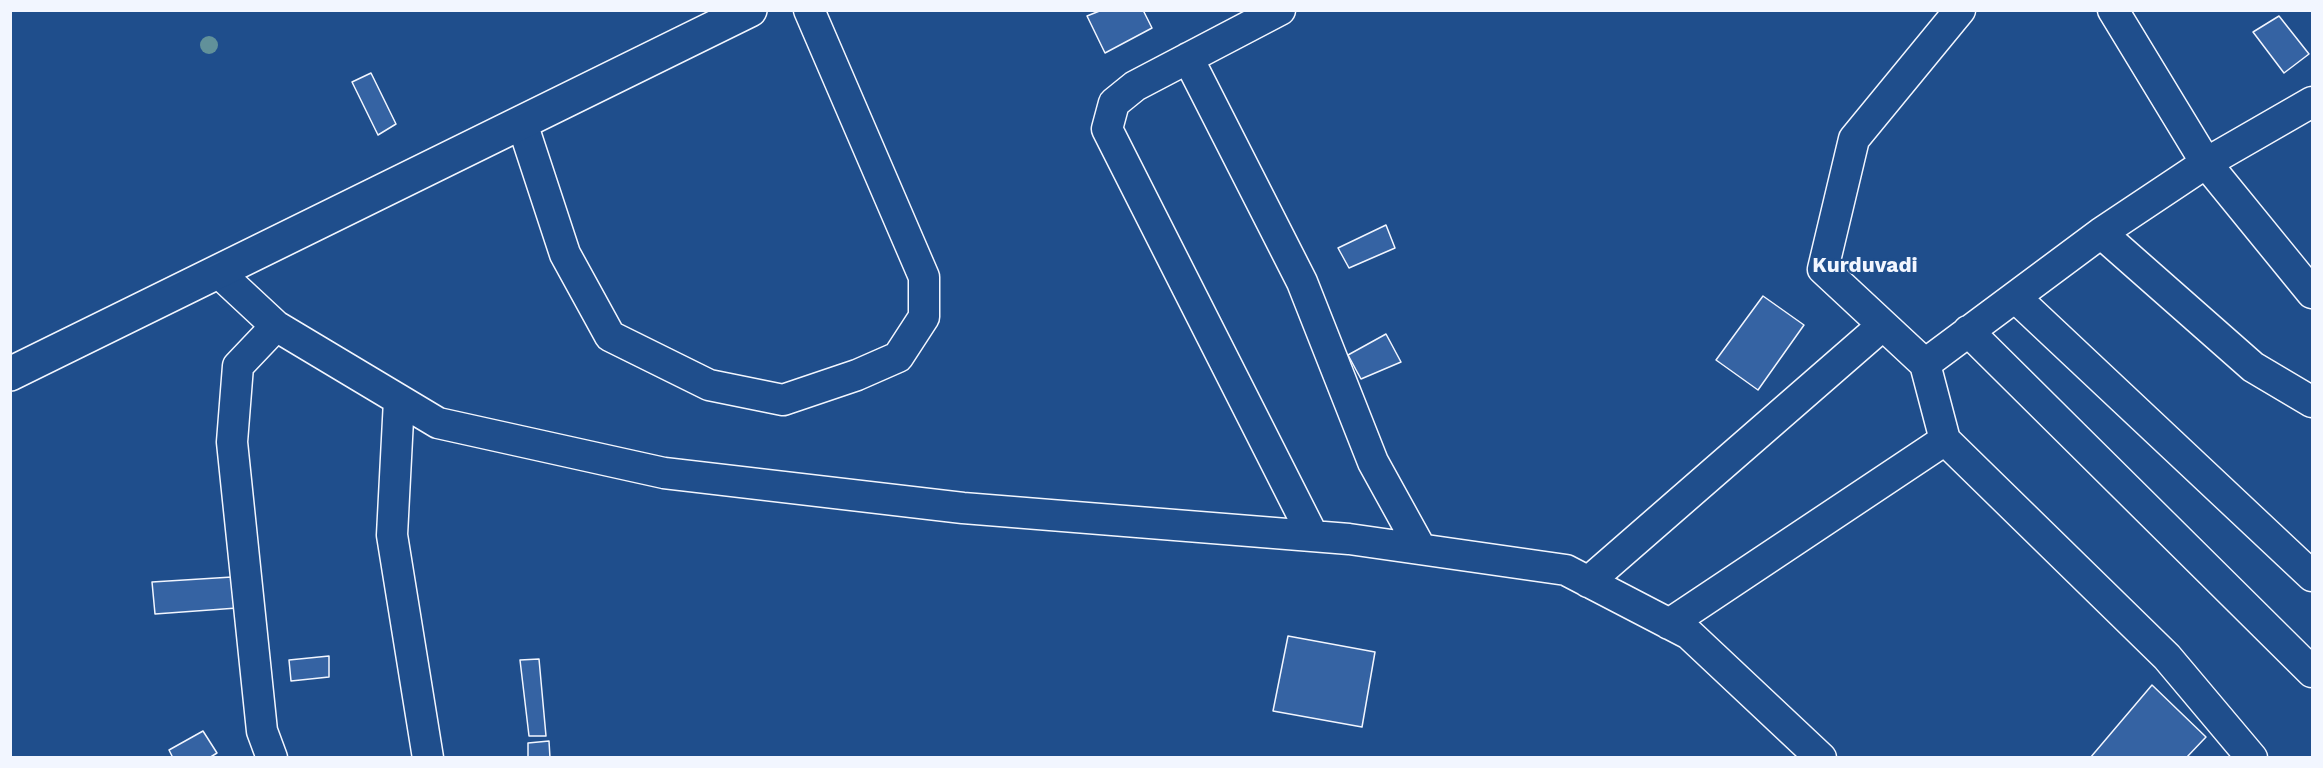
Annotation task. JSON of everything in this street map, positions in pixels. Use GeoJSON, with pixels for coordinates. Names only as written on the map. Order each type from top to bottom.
{"type":"FeatureCollection","features":[{"type":"Feature","properties":{"kind":"main road"},"geometry":{"type":"LineString","coordinates":[[10,374],[750,10]]}},
{"type":"Feature","properties":{"kind":"street"},"geometry":{"type":"LineString","coordinates":[[522,123],[565,254],[610,336],[710,385],[783,400],[857,375],[898,357],[924,317],[924,277],[809,10]]}},
{"type":"Feature","properties":{"kind":"street"},"geometry":{"type":"LineString","coordinates":[[1280,10],[1135,86],[1114,103],[1107,129],[1313,536]]}},
{"type":"Feature","properties":{"kind":"street"},"geometry":{"type":"LineString","coordinates":[[1960,10],[1854,139],[1823,269],[1925,364],[1945,440],[2167,657],[2252,758]]}},
{"type":"Feature","properties":{"kind":"street"},"geometry":{"type":"LineString","coordinates":[[2114,10],[2206,163],[2310,287]]}},
{"type":"Feature","properties":{"kind":"street"},"geometry":{"type":"LineString","coordinates":[[1188,58],[1302,282],[1373,462],[1421,549]]}},
{"type":"Feature","properties":{"kind":"street"},"geometry":{"type":"LineString","coordinates":[[1925,364],[2101,233],[2206,163],[2313,102]]}},
{"type":"Feature","properties":{"kind":"street"},"geometry":{"type":"LineString","coordinates":[[2101,233],[2253,367],[2313,402]]}},
{"type":"Feature","properties":{"kind":"street"},"geometry":{"type":"LineString","coordinates":[[218,272],[276,326],[438,423],[664,473],[963,508],[1313,536],[1566,570],[1689,634],[1821,758]]}},
{"type":"Feature","properties":{"kind":"street"},"geometry":{"type":"LineString","coordinates":[[2015,297],[2313,576]]}},
{"type":"Feature","properties":{"kind":"street"},"geometry":{"type":"LineString","coordinates":[[1588,582],[1883,325]]}},
{"type":"Feature","properties":{"kind":"street"},"geometry":{"type":"LineString","coordinates":[[272,758],[262,731],[232,442],[238,366],[276,326]]}},
{"type":"Feature","properties":{"kind":"street"},"geometry":{"type":"LineString","coordinates":[[1968,331],[2313,672]]}},
{"type":"Feature","properties":{"kind":"street"},"geometry":{"type":"LineString","coordinates":[[399,400],[392,535],[428,758]]}},
{"type":"Feature","properties":{"kind":"street"},"geometry":{"type":"LineString","coordinates":[[1669,624],[1945,440]]}},
{"type":"Feature","properties":{"kind":"building"},"geometry":{"type":"Polygon","coordinates":[[[1102,10],[1143,10],[1152,28],[1105,53],[1087,16],[1102,10]]]}},
{"type":"Feature","properties":{"kind":"building"},"geometry":{"type":"Polygon","coordinates":[[[2279,16],[2309,54],[2284,73],[2253,32],[2279,16]]]}},
{"type":"Feature","properties":{"kind":"building"},"geometry":{"type":"Polygon","coordinates":[[[371,73],[396,124],[378,135],[352,82],[371,73]]]}},
{"type":"Feature","properties":{"kind":"building"},"geometry":{"type":"Polygon","coordinates":[[[1386,225],[1395,248],[1349,268],[1338,248],[1386,225]]]}},
{"type":"Feature","properties":{"kind":"building"},"geometry":{"type":"Polygon","coordinates":[[[1763,296],[1804,325],[1758,390],[1716,360],[1763,296]]]}},
{"type":"Feature","properties":{"kind":"building"},"geometry":{"type":"Polygon","coordinates":[[[1386,334],[1401,362],[1361,379],[1348,355],[1386,334]]]}},
{"type":"Feature","properties":{"kind":"building"},"geometry":{"type":"Polygon","coordinates":[[[232,577],[237,608],[155,614],[152,582],[232,577]]]}},
{"type":"Feature","properties":{"kind":"building"},"geometry":{"type":"Polygon","coordinates":[[[1288,636],[1375,652],[1362,727],[1273,711],[1288,636]]]}},
{"type":"Feature","properties":{"kind":"building"},"geometry":{"type":"Polygon","coordinates":[[[329,656],[329,677],[291,681],[289,660],[329,656]]]}},
{"type":"Feature","properties":{"kind":"building"},"geometry":{"type":"Polygon","coordinates":[[[539,659],[546,736],[529,736],[520,660],[539,659]]]}},
{"type":"Feature","properties":{"kind":"building"},"geometry":{"type":"Polygon","coordinates":[[[2152,685],[2206,737],[2186,758],[2090,758],[2152,685]]]}},
{"type":"Feature","properties":{"kind":"building"},"geometry":{"type":"Polygon","coordinates":[[[203,731],[217,753],[209,758],[173,758],[169,750],[203,731]]]}},
{"type":"Feature","properties":{"kind":"building"},"geometry":{"type":"Polygon","coordinates":[[[549,741],[550,758],[528,758],[528,743],[549,741]]]}},
{"type":"Feature","properties":{"kind":"district","name":"Kurduvadi"},"geometry":{"type":"Point","coordinates":[1865,266]}}]}
